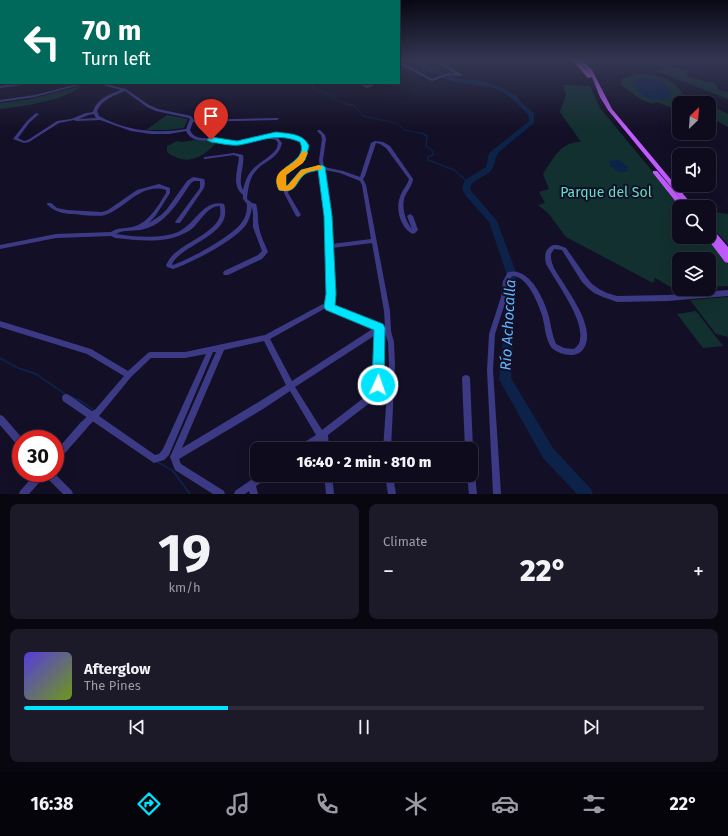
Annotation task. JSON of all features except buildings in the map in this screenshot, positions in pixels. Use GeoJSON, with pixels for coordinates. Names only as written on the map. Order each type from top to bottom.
{"type":"FeatureCollection","features":[{"type":"Feature","properties":{"kind":"main road"},"geometry":{"type":"LineString","coordinates":[[592,83],[596,95],[609,115],[678,200]]}},
{"type":"Feature","properties":{"kind":"main road"},"geometry":{"type":"LineString","coordinates":[[596,83],[605,104],[685,200]]}},
{"type":"Feature","properties":{"kind":"main road"},"geometry":{"type":"LineString","coordinates":[[716,237],[728,252]]}},
{"type":"Feature","properties":{"kind":"main road"},"geometry":{"type":"LineString","coordinates":[[715,244],[728,260]]}},
{"type":"Feature","properties":{"kind":"street"},"geometry":{"type":"LineString","coordinates":[[0,87],[22,84]]}},
{"type":"Feature","properties":{"kind":"street"},"geometry":{"type":"LineString","coordinates":[[67,84],[70,88]]}},
{"type":"Feature","properties":{"kind":"street"},"geometry":{"type":"LineString","coordinates":[[0,101],[35,96],[82,84]]}},
{"type":"Feature","properties":{"kind":"street"},"geometry":{"type":"LineString","coordinates":[[101,84],[125,90],[152,109],[189,116],[192,121]]}},
{"type":"Feature","properties":{"kind":"street"},"geometry":{"type":"LineString","coordinates":[[362,84],[367,87],[374,84]]}},
{"type":"Feature","properties":{"kind":"street"},"geometry":{"type":"LineString","coordinates":[[95,113],[95,109],[100,103],[125,90]]}},
{"type":"Feature","properties":{"kind":"street"},"geometry":{"type":"LineString","coordinates":[[95,113],[100,119]]}},
{"type":"Feature","properties":{"kind":"street"},"geometry":{"type":"LineString","coordinates":[[72,120],[87,114],[95,113]]}},
{"type":"Feature","properties":{"kind":"street"},"geometry":{"type":"LineString","coordinates":[[37,114],[15,139],[24,142],[29,141],[56,123],[72,120],[100,119],[125,128],[150,133],[169,133],[188,130]]}},
{"type":"Feature","properties":{"kind":"street"},"geometry":{"type":"LineString","coordinates":[[192,121],[277,119]]}},
{"type":"Feature","properties":{"kind":"street"},"geometry":{"type":"LineString","coordinates":[[188,130],[192,121]]}},
{"type":"Feature","properties":{"kind":"street"},"geometry":{"type":"LineString","coordinates":[[188,130],[191,136],[196,138],[219,140],[230,143],[242,142],[274,134],[298,138],[305,143],[302,158],[282,174],[281,186],[286,189],[286,193],[298,215]]}},
{"type":"Feature","properties":{"kind":"street"},"geometry":{"type":"LineString","coordinates":[[319,131],[323,135],[324,139],[321,160],[328,216],[331,294],[330,307]]}},
{"type":"Feature","properties":{"kind":"street"},"geometry":{"type":"LineString","coordinates":[[226,274],[260,257],[265,252],[256,228],[256,209],[254,205],[250,204],[244,199],[250,175],[256,168],[275,154],[279,149],[279,141],[264,137]]}},
{"type":"Feature","properties":{"kind":"street"},"geometry":{"type":"LineString","coordinates":[[361,179],[373,144],[377,142],[385,144],[411,179],[411,183],[402,196],[401,203],[405,224],[409,231],[413,232],[414,230],[410,216]]}},
{"type":"Feature","properties":{"kind":"street"},"geometry":{"type":"LineString","coordinates":[[205,158],[234,154],[241,156],[238,179],[242,192],[245,194]]}},
{"type":"Feature","properties":{"kind":"street"},"geometry":{"type":"LineString","coordinates":[[286,189],[292,186],[303,172],[322,167],[361,179],[364,185],[387,311],[388,331],[391,342],[392,365],[387,442]]}},
{"type":"Feature","properties":{"kind":"street"},"geometry":{"type":"LineString","coordinates":[[112,234],[118,230],[149,226],[157,222],[165,216],[189,182],[193,179],[202,180],[202,188],[178,222]]}},
{"type":"Feature","properties":{"kind":"street"},"geometry":{"type":"LineString","coordinates":[[50,204],[55,209],[67,212],[103,214],[110,211],[139,191],[154,187],[166,187],[168,189],[168,193],[152,218],[135,228]]}},
{"type":"Feature","properties":{"kind":"street"},"geometry":{"type":"LineString","coordinates":[[0,247],[56,236],[112,234],[115,236],[154,239],[167,237],[189,228],[216,204],[222,205],[224,214],[221,220],[198,241],[171,259],[169,265],[175,266],[237,230],[247,218],[250,204]]}},
{"type":"Feature","properties":{"kind":"street"},"geometry":{"type":"LineString","coordinates":[[329,246],[374,240]]}},
{"type":"Feature","properties":{"kind":"street"},"geometry":{"type":"LineString","coordinates":[[497,494],[490,370],[492,334],[504,297],[508,276],[513,273],[523,275],[542,307],[554,346],[560,350],[573,353],[582,345],[584,338],[583,328],[578,314],[549,263],[548,252],[553,247],[564,249],[590,287],[617,299],[668,298],[728,293]]}},
{"type":"Feature","properties":{"kind":"street"},"geometry":{"type":"LineString","coordinates":[[64,448],[129,375],[150,355],[185,355],[266,338],[323,307],[330,307],[388,331]]}},
{"type":"Feature","properties":{"kind":"street"},"geometry":{"type":"LineString","coordinates":[[0,324],[89,351],[129,375]]}},
{"type":"Feature","properties":{"kind":"street"},"geometry":{"type":"LineString","coordinates":[[174,457],[260,406],[380,328]]}},
{"type":"Feature","properties":{"kind":"street"},"geometry":{"type":"LineString","coordinates":[[312,442],[377,392],[380,328]]}},
{"type":"Feature","properties":{"kind":"street"},"geometry":{"type":"LineString","coordinates":[[266,338],[290,386],[322,435],[324,442]]}},
{"type":"Feature","properties":{"kind":"street"},"geometry":{"type":"LineString","coordinates":[[221,348],[174,457],[178,467],[221,494]]}},
{"type":"Feature","properties":{"kind":"street"},"geometry":{"type":"LineString","coordinates":[[66,398],[94,415],[154,459],[161,458],[166,452],[211,350]]}},
{"type":"Feature","properties":{"kind":"street"},"geometry":{"type":"LineString","coordinates":[[466,378],[469,442]]}},
{"type":"Feature","properties":{"kind":"street"},"geometry":{"type":"LineString","coordinates":[[0,419],[12,433]]}},
{"type":"Feature","properties":{"kind":"street"},"geometry":{"type":"LineString","coordinates":[[23,494],[34,482]]}},
{"type":"Feature","properties":{"kind":"street"},"geometry":{"type":"LineString","coordinates":[[57,482],[70,494]]}},
{"type":"Feature","properties":{"kind":"street"},"geometry":{"type":"LineString","coordinates":[[238,494],[256,482]]}},
{"type":"Feature","properties":{"kind":"street"},"geometry":{"type":"LineString","coordinates":[[329,482],[330,494]]}},
{"type":"Feature","properties":{"kind":"street"},"geometry":{"type":"LineString","coordinates":[[390,482],[392,494]]}},
{"type":"Feature","properties":{"kind":"street"},"geometry":{"type":"LineString","coordinates":[[472,482],[473,494]]}},
{"type":"Feature","properties":{"kind":"street"},"geometry":{"type":"LineString","coordinates":[[252,485],[254,494]]}},
{"type":"Feature","properties":{"kind":"green space"},"geometry":{"type":"Polygon","coordinates":[[[621,83],[674,83],[682,94],[687,96],[672,96],[672,108],[656,102],[653,104],[639,98],[621,85],[621,83]]]}},
{"type":"Feature","properties":{"kind":"green space"},"geometry":{"type":"Polygon","coordinates":[[[687,83],[715,83],[719,90],[728,92],[728,99],[687,83]]]}},
{"type":"Feature","properties":{"kind":"green space","name":"Parque del Sol"},"geometry":{"type":"Polygon","coordinates":[[[563,85],[590,86],[600,108],[676,200],[672,200],[672,244],[712,244],[728,264],[728,286],[716,287],[716,252],[672,252],[672,288],[655,278],[653,283],[566,237],[548,213],[538,205],[545,203],[539,192],[549,189],[543,174],[550,163],[558,152],[568,144],[581,142],[560,112],[566,95],[563,85]]]}},
{"type":"Feature","properties":{"kind":"green space"},"geometry":{"type":"Polygon","coordinates":[[[81,86],[75,91],[55,99],[31,105],[0,109],[0,103],[31,99],[81,86]]]}},
{"type":"Feature","properties":{"kind":"green space"},"geometry":{"type":"Polygon","coordinates":[[[716,108],[728,114],[728,127],[716,122],[716,108]]]}},
{"type":"Feature","properties":{"kind":"green space"},"geometry":{"type":"Polygon","coordinates":[[[167,115],[188,119],[184,128],[146,130],[167,115]]]}},
{"type":"Feature","properties":{"kind":"green space"},"geometry":{"type":"Polygon","coordinates":[[[195,140],[217,142],[212,148],[194,159],[181,159],[174,157],[167,152],[167,146],[177,141],[182,142],[195,140]]]}},
{"type":"Feature","properties":{"kind":"green space"},"geometry":{"type":"Polygon","coordinates":[[[716,212],[728,214],[728,245],[716,231],[716,212]]]}},
{"type":"Feature","properties":{"kind":"green space"},"geometry":{"type":"Polygon","coordinates":[[[728,297],[728,337],[716,334],[690,300],[728,297]]]}},
{"type":"Feature","properties":{"kind":"green space"},"geometry":{"type":"Polygon","coordinates":[[[696,311],[723,346],[703,348],[677,314],[696,311]]]}},
{"type":"Feature","properties":{"kind":"water"},"geometry":{"type":"Polygon","coordinates":[[[634,83],[665,83],[669,89],[669,99],[658,100],[648,98],[640,93],[634,83]]]}},
{"type":"Feature","properties":{"kind":"water"},"geometry":{"type":"Polygon","coordinates":[[[619,160],[628,167],[627,172],[619,172],[609,165],[609,161],[619,160]]]}},
{"type":"Feature","properties":{"kind":"waterway","name":"Río Achocalla"},"geometry":{"type":"LineString","coordinates":[[482,83],[501,89],[515,97],[520,104],[531,113],[532,122],[497,150],[492,155],[492,161],[489,169],[468,182],[466,188],[468,193],[493,221],[511,272],[505,379],[548,453],[586,494]]}},
{"type":"Feature","properties":{"kind":"waterway"},"geometry":{"type":"LineString","coordinates":[[312,84],[313,89],[328,94],[340,102],[355,106],[363,116],[396,123],[405,130],[422,134]]}},
{"type":"Feature","properties":{"kind":"waterway"},"geometry":{"type":"LineString","coordinates":[[422,134],[427,136],[426,146],[433,151],[433,155],[428,157],[428,160],[454,170],[468,182]]}},
{"type":"Feature","properties":{"kind":"waterway"},"geometry":{"type":"LineString","coordinates":[[0,358],[18,368],[36,374],[68,396],[81,401],[92,409],[90,412]]}},
{"type":"Feature","properties":{"kind":"waterway"},"geometry":{"type":"LineString","coordinates":[[156,461],[173,471],[190,494]]}},
{"type":"Feature","properties":{"kind":"slow traffic"},"geometry":{"type":"LineString","coordinates":[[304,153],[300,161],[282,174],[282,188],[286,189],[291,187],[301,173],[314,168],[319,168]]}},
{"type":"Feature","properties":{"kind":"route"},"geometry":{"type":"LineString","coordinates":[[211,140],[237,143],[276,134],[293,136],[303,140],[305,146],[302,158],[282,174],[281,186],[282,188],[286,189],[292,186],[301,173],[314,168],[322,167],[328,216],[331,294],[330,307],[380,328],[378,385]]}}]}
